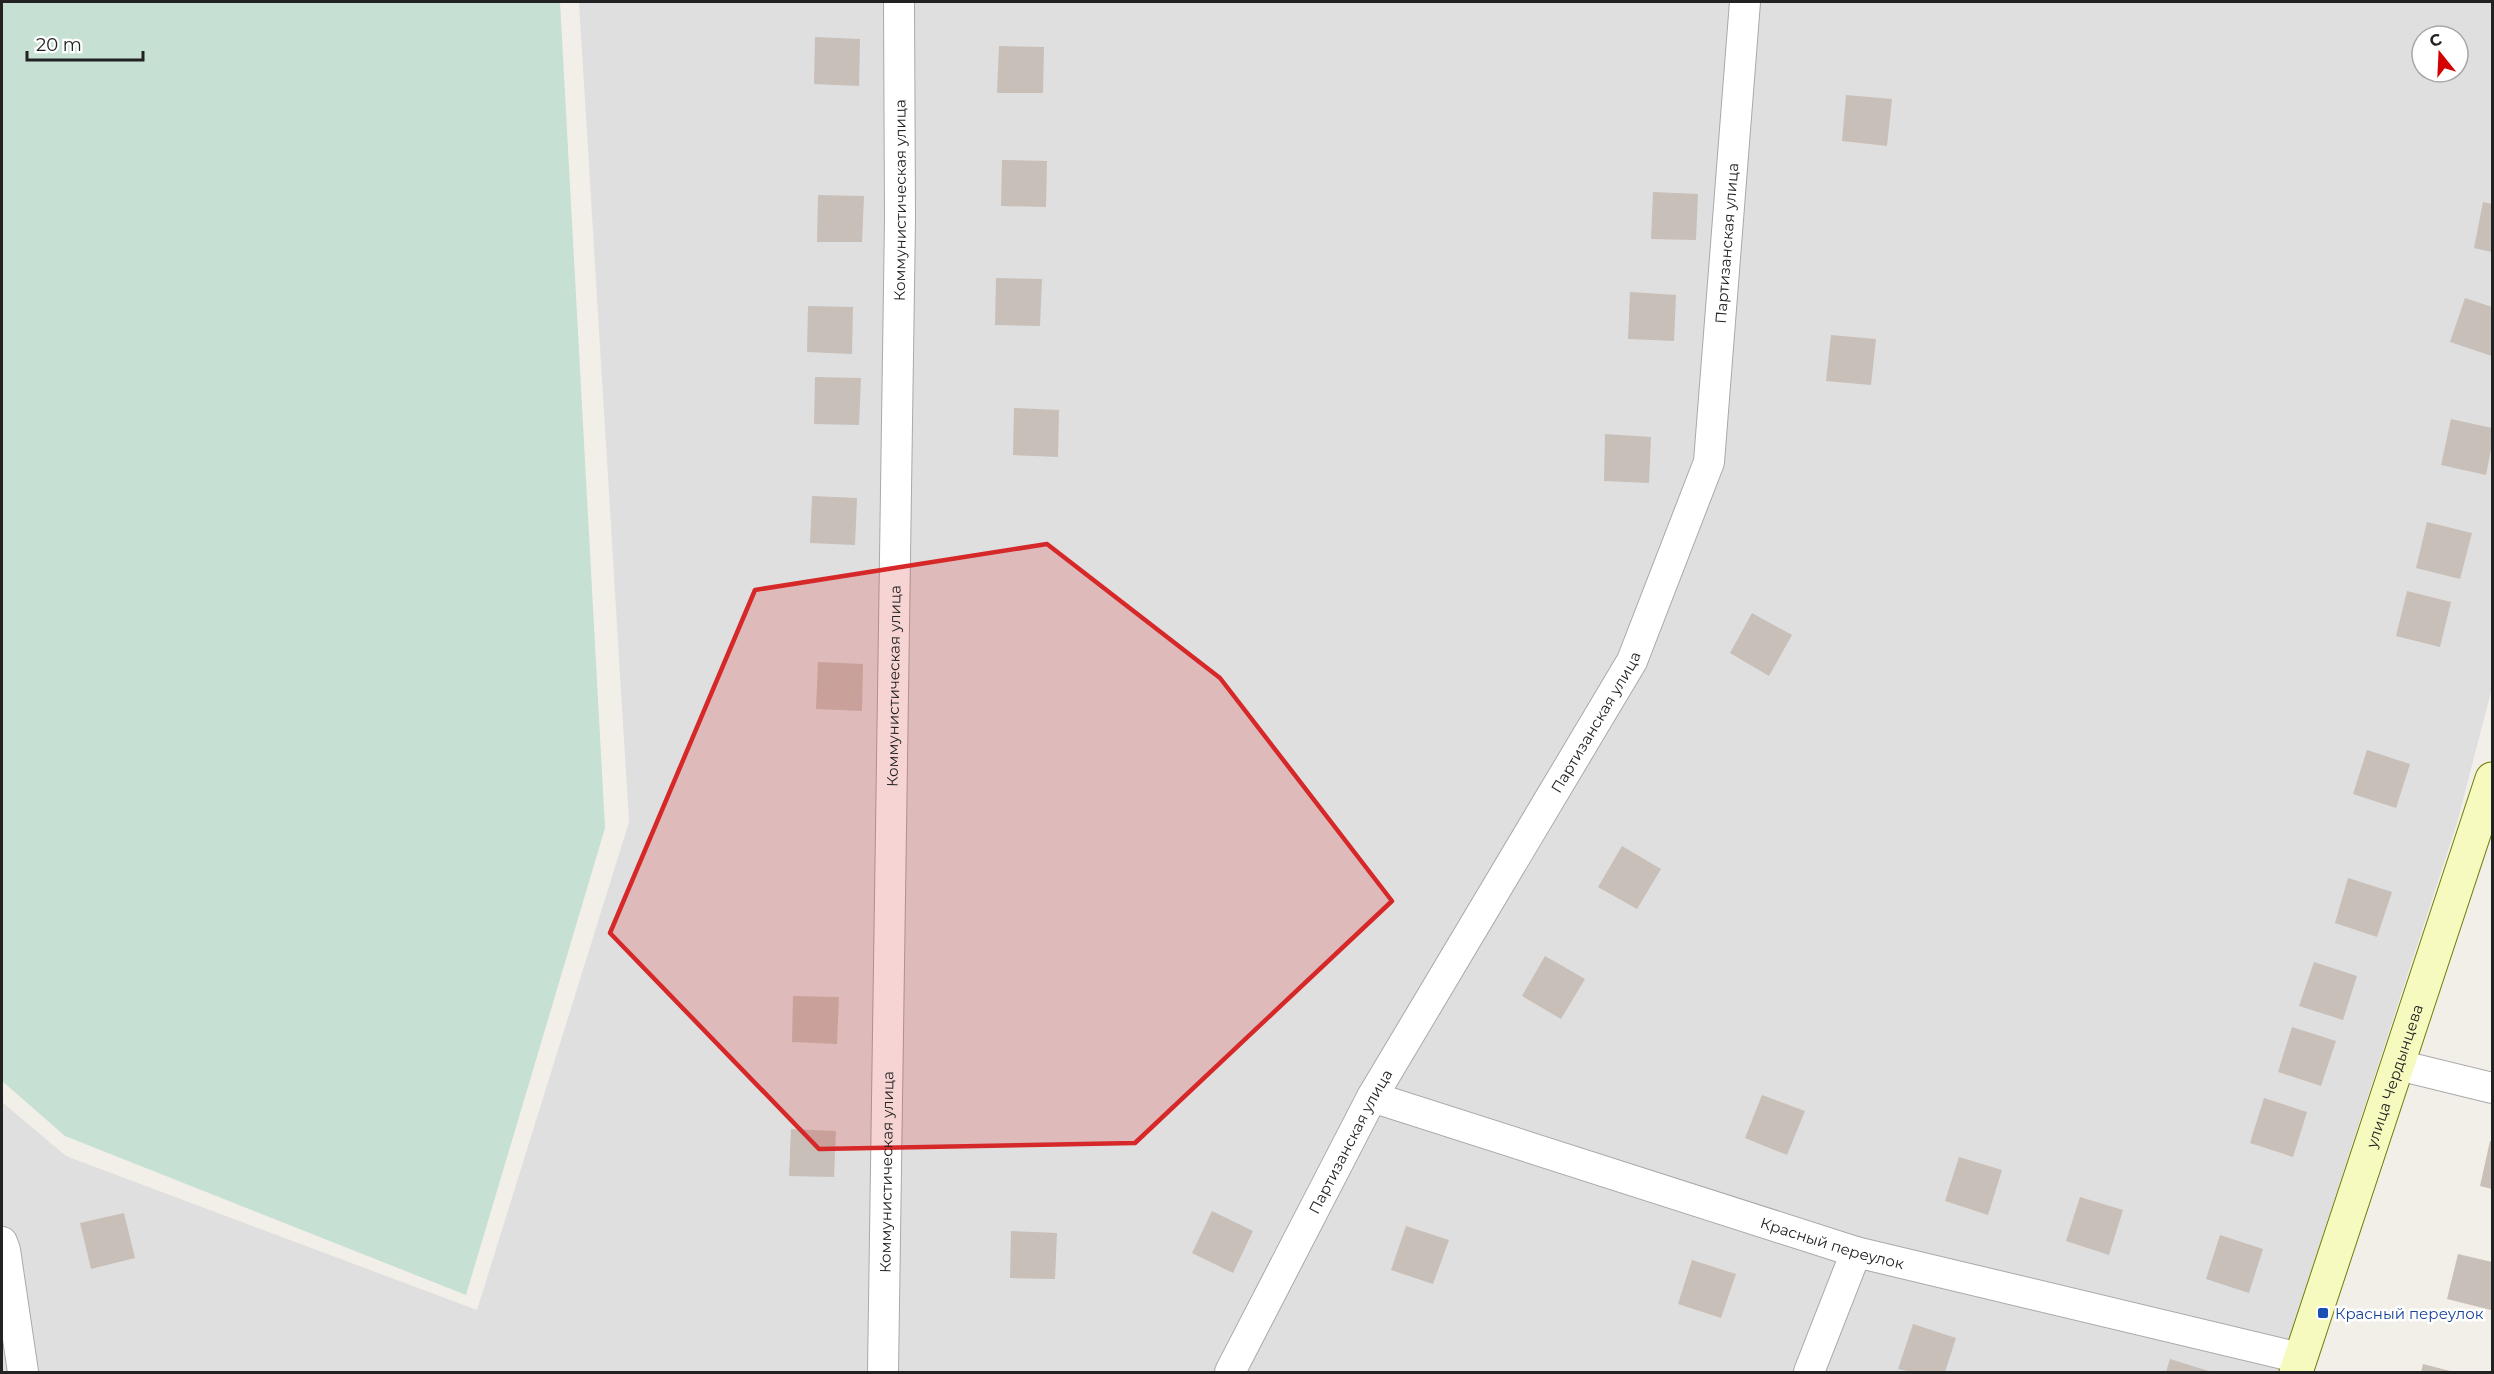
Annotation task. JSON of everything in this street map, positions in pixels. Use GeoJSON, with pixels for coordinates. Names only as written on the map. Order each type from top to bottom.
{"type":"FeatureCollection","features":[{"type":"Feature","properties":{"kind":"street","name":"Коммунистическая улица"},"geometry":{"type":"LineString","coordinates":[[883,1372],[900,219],[899,2]]}},
{"type":"Feature","properties":{"kind":"street","name":"Партизанская улица"},"geometry":{"type":"LineString","coordinates":[[1230,1372],[1372,1097],[1632,661],[1709,462],[1746,2]]}},
{"type":"Feature","properties":{"kind":"street","name":"улица Чердынцева"},"geometry":{"type":"LineString","coordinates":[[2298,1365],[2493,779]]}},
{"type":"Feature","properties":{"kind":"street"},"geometry":{"type":"LineString","coordinates":[[2398,1065],[2493,1088]]}},
{"type":"Feature","properties":{"kind":"street","name":"Красный переулок"},"geometry":{"type":"LineString","coordinates":[[1372,1097],[1856,1252],[2298,1365]]}},
{"type":"Feature","properties":{"kind":"street"},"geometry":{"type":"LineString","coordinates":[[2,1242],[23,1372]]}},
{"type":"Feature","properties":{"kind":"street"},"geometry":{"type":"LineString","coordinates":[[1809,1372],[1856,1252]]}},
{"type":"Feature","properties":{"kind":"highlighted area"},"geometry":{"type":"Polygon","coordinates":[[[1047,544],[1220,678],[1392,901],[1135,1143],[819,1149],[610,933],[755,590],[1047,544]]]}},
{"type":"Feature","properties":{"kind":"shaded area"},"geometry":{"type":"Polygon","coordinates":[[[579,2],[2492,2],[2492,688],[2457,823],[2278,1372],[2,1372],[2,1102],[66,1156],[477,1310],[629,822],[579,2]]]}},
{"type":"Feature","properties":{"kind":"green space"},"geometry":{"type":"Polygon","coordinates":[[[2,2],[560,2],[605,828],[466,1295],[65,1136],[2,1081],[2,2]]]}},
{"type":"Feature","properties":{"kind":"building"},"geometry":{"type":"Polygon","coordinates":[[[815,37],[860,39],[859,86],[814,84],[815,37]]]}},
{"type":"Feature","properties":{"kind":"building"},"geometry":{"type":"Polygon","coordinates":[[[999,46],[1044,47],[1043,93],[997,93],[999,46]]]}},
{"type":"Feature","properties":{"kind":"building"},"geometry":{"type":"Polygon","coordinates":[[[1846,95],[1892,99],[1887,146],[1842,141],[1846,95]]]}},
{"type":"Feature","properties":{"kind":"building"},"geometry":{"type":"Polygon","coordinates":[[[1002,160],[1047,161],[1046,207],[1001,206],[1002,160]]]}},
{"type":"Feature","properties":{"kind":"building"},"geometry":{"type":"Polygon","coordinates":[[[1653,192],[1698,194],[1696,240],[1651,239],[1653,192]]]}},
{"type":"Feature","properties":{"kind":"building"},"geometry":{"type":"Polygon","coordinates":[[[818,195],[864,196],[862,242],[817,242],[818,195]]]}},
{"type":"Feature","properties":{"kind":"building"},"geometry":{"type":"Polygon","coordinates":[[[2483,202],[2492,204],[2492,252],[2474,248],[2483,202]]]}},
{"type":"Feature","properties":{"kind":"building"},"geometry":{"type":"Polygon","coordinates":[[[996,278],[1042,279],[1040,326],[995,325],[996,278]]]}},
{"type":"Feature","properties":{"kind":"building"},"geometry":{"type":"Polygon","coordinates":[[[1630,292],[1676,295],[1674,341],[1628,339],[1630,292]]]}},
{"type":"Feature","properties":{"kind":"building"},"geometry":{"type":"Polygon","coordinates":[[[2465,298],[2492,307],[2492,356],[2450,342],[2465,298]]]}},
{"type":"Feature","properties":{"kind":"building"},"geometry":{"type":"Polygon","coordinates":[[[808,306],[853,307],[852,354],[807,352],[808,306]]]}},
{"type":"Feature","properties":{"kind":"building"},"geometry":{"type":"Polygon","coordinates":[[[1831,335],[1876,339],[1871,385],[1826,381],[1831,335]]]}},
{"type":"Feature","properties":{"kind":"building"},"geometry":{"type":"Polygon","coordinates":[[[815,377],[861,378],[859,425],[814,424],[815,377]]]}},
{"type":"Feature","properties":{"kind":"building"},"geometry":{"type":"Polygon","coordinates":[[[1014,408],[1059,410],[1058,457],[1013,455],[1014,408]]]}},
{"type":"Feature","properties":{"kind":"building"},"geometry":{"type":"Polygon","coordinates":[[[2451,419],[2492,428],[2492,444],[2486,475],[2441,465],[2451,419]]]}},
{"type":"Feature","properties":{"kind":"building"},"geometry":{"type":"Polygon","coordinates":[[[1605,434],[1651,437],[1649,483],[1604,481],[1605,434]]]}},
{"type":"Feature","properties":{"kind":"building"},"geometry":{"type":"Polygon","coordinates":[[[812,496],[857,498],[855,545],[810,543],[812,496]]]}},
{"type":"Feature","properties":{"kind":"building"},"geometry":{"type":"Polygon","coordinates":[[[2427,522],[2472,533],[2460,579],[2416,568],[2427,522]]]}},
{"type":"Feature","properties":{"kind":"building"},"geometry":{"type":"Polygon","coordinates":[[[2407,591],[2451,602],[2440,647],[2396,636],[2407,591]]]}},
{"type":"Feature","properties":{"kind":"building"},"geometry":{"type":"Polygon","coordinates":[[[1752,613],[1792,635],[1769,676],[1730,653],[1752,613]]]}},
{"type":"Feature","properties":{"kind":"building"},"geometry":{"type":"Polygon","coordinates":[[[818,662],[863,664],[862,711],[816,709],[818,662]]]}},
{"type":"Feature","properties":{"kind":"building"},"geometry":{"type":"Polygon","coordinates":[[[2367,750],[2410,764],[2396,808],[2353,794],[2367,750]]]}},
{"type":"Feature","properties":{"kind":"building"},"geometry":{"type":"Polygon","coordinates":[[[1622,846],[1661,869],[1637,909],[1598,887],[1622,846]]]}},
{"type":"Feature","properties":{"kind":"building"},"geometry":{"type":"Polygon","coordinates":[[[2348,878],[2392,892],[2377,937],[2335,923],[2348,878]]]}},
{"type":"Feature","properties":{"kind":"building"},"geometry":{"type":"Polygon","coordinates":[[[1545,956],[1585,979],[1561,1019],[1522,996],[1545,956]]]}},
{"type":"Feature","properties":{"kind":"building"},"geometry":{"type":"Polygon","coordinates":[[[2314,962],[2357,976],[2343,1020],[2299,1006],[2314,962]]]}},
{"type":"Feature","properties":{"kind":"building"},"geometry":{"type":"Polygon","coordinates":[[[793,996],[839,997],[837,1044],[792,1042],[793,996]]]}},
{"type":"Feature","properties":{"kind":"building"},"geometry":{"type":"Polygon","coordinates":[[[2292,1027],[2336,1041],[2321,1086],[2278,1072],[2292,1027]]]}},
{"type":"Feature","properties":{"kind":"building"},"geometry":{"type":"Polygon","coordinates":[[[1762,1095],[1805,1111],[1787,1155],[1745,1138],[1762,1095]]]}},
{"type":"Feature","properties":{"kind":"building"},"geometry":{"type":"Polygon","coordinates":[[[2264,1098],[2307,1112],[2293,1157],[2250,1143],[2264,1098]]]}},
{"type":"Feature","properties":{"kind":"building"},"geometry":{"type":"Polygon","coordinates":[[[791,1129],[836,1131],[834,1177],[789,1176],[791,1129]]]}},
{"type":"Feature","properties":{"kind":"building"},"geometry":{"type":"Polygon","coordinates":[[[2490,1141],[2492,1141],[2492,1189],[2480,1186],[2490,1141]]]}},
{"type":"Feature","properties":{"kind":"building"},"geometry":{"type":"Polygon","coordinates":[[[1959,1157],[2002,1170],[1988,1215],[1945,1201],[1959,1157]]]}},
{"type":"Feature","properties":{"kind":"building"},"geometry":{"type":"Polygon","coordinates":[[[2080,1197],[2123,1210],[2109,1255],[2066,1241],[2080,1197]]]}},
{"type":"Feature","properties":{"kind":"building"},"geometry":{"type":"Polygon","coordinates":[[[1212,1211],[1253,1231],[1233,1273],[1192,1253],[1212,1211]]]}},
{"type":"Feature","properties":{"kind":"building"},"geometry":{"type":"Polygon","coordinates":[[[124,1213],[135,1258],[91,1269],[80,1223],[124,1213]]]}},
{"type":"Feature","properties":{"kind":"building"},"geometry":{"type":"Polygon","coordinates":[[[1406,1226],[1449,1240],[1433,1284],[1391,1270],[1406,1226]]]}},
{"type":"Feature","properties":{"kind":"building"},"geometry":{"type":"Polygon","coordinates":[[[1011,1231],[1057,1233],[1055,1279],[1010,1278],[1011,1231]]]}},
{"type":"Feature","properties":{"kind":"building"},"geometry":{"type":"Polygon","coordinates":[[[2220,1235],[2263,1249],[2249,1293],[2206,1279],[2220,1235]]]}},
{"type":"Feature","properties":{"kind":"building"},"geometry":{"type":"Polygon","coordinates":[[[2458,1254],[2492,1262],[2491,1310],[2447,1299],[2458,1254]]]}},
{"type":"Feature","properties":{"kind":"building"},"geometry":{"type":"Polygon","coordinates":[[[1692,1260],[1736,1274],[1721,1318],[1678,1304],[1692,1260]]]}},
{"type":"Feature","properties":{"kind":"building"},"geometry":{"type":"Polygon","coordinates":[[[1913,1324],[1956,1338],[1945,1372],[1911,1372],[1898,1369],[1913,1324]]]}},
{"type":"Feature","properties":{"kind":"building"},"geometry":{"type":"Polygon","coordinates":[[[2170,1359],[2212,1372],[2166,1372],[2170,1359]]]}},
{"type":"Feature","properties":{"kind":"building"},"geometry":{"type":"Polygon","coordinates":[[[2423,1364],[2454,1372],[2421,1372],[2423,1364]]]}},
{"type":"Feature","properties":{"kind":"place","name":"Красный переулок"},"geometry":{"type":"Point","coordinates":[2323,1313]}}]}
